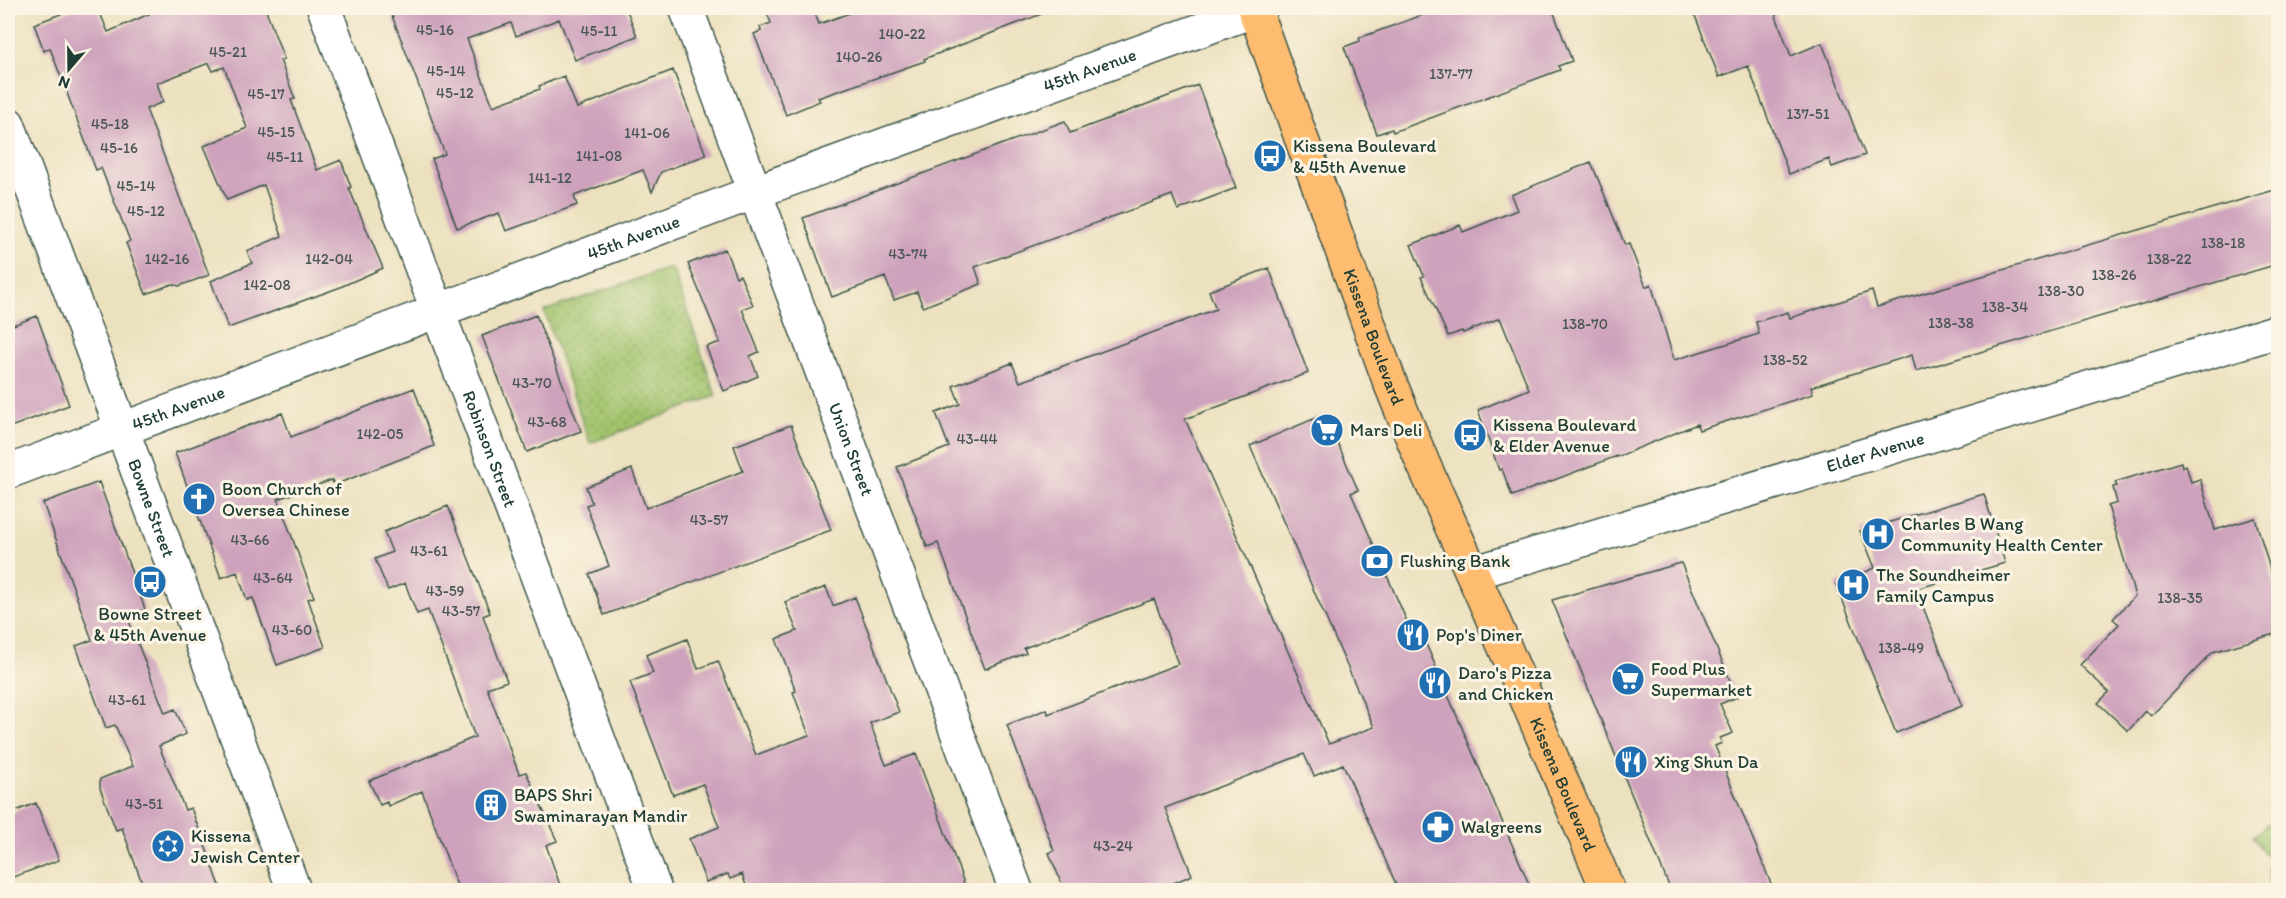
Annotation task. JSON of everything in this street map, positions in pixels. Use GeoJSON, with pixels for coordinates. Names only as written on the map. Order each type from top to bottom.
{"type":"FeatureCollection","features":[{"type":"Feature","properties":{"kind":"main road","name":"Kissena Boulevard"},"geometry":{"type":"LineString","coordinates":[[1257,8],[1389,380],[1608,891]]}},
{"type":"Feature","properties":{"kind":"street","name":"Robinson Street"},"geometry":{"type":"LineString","coordinates":[[324,8],[655,891]]}},
{"type":"Feature","properties":{"kind":"street","name":"Union Street"},"geometry":{"type":"LineString","coordinates":[[686,8],[1016,891]]}},
{"type":"Feature","properties":{"kind":"street","name":"45th Avenue"},"geometry":{"type":"LineString","coordinates":[[8,472],[755,192],[1257,8]]}},
{"type":"Feature","properties":{"kind":"street","name":"Bowne Street"},"geometry":{"type":"LineString","coordinates":[[8,124],[294,891]]}},
{"type":"Feature","properties":{"kind":"street","name":"Elder Avenue"},"geometry":{"type":"LineString","coordinates":[[1473,573],[2278,331]]}},
{"type":"Feature","properties":{"kind":"green space"},"geometry":{"type":"Polygon","coordinates":[[[672,267],[716,396],[590,443],[544,311],[672,267]]]}},
{"type":"Feature","properties":{"kind":"green space"},"geometry":{"type":"Polygon","coordinates":[[[2278,818],[2278,863],[2275,855],[2266,856],[2253,837],[2271,821],[2278,818]]]}},
{"type":"Feature","properties":{"kind":"green space"},"geometry":{"type":"Polygon","coordinates":[[[2278,863],[2278,890],[2269,890],[2268,866],[2278,863]]]}},
{"type":"Feature","properties":{"kind":"building"},"geometry":{"type":"Polygon","coordinates":[[[77,8],[98,8],[108,32],[149,14],[147,8],[265,8],[284,59],[280,60],[295,99],[291,100],[317,170],[341,160],[351,187],[349,188],[383,268],[338,288],[228,328],[211,281],[252,263],[247,251],[282,236],[264,185],[227,200],[204,146],[247,128],[224,67],[213,71],[209,63],[157,83],[163,102],[146,109],[209,275],[179,286],[172,284],[146,294],[126,243],[130,241],[101,168],[96,170],[50,48],[44,51],[34,24],[77,8]]]}},
{"type":"Feature","properties":{"kind":"building"},"geometry":{"type":"Polygon","coordinates":[[[389,8],[626,8],[637,36],[575,60],[559,19],[516,36],[511,23],[467,39],[493,106],[540,89],[539,86],[564,76],[577,108],[673,70],[706,155],[661,172],[652,192],[643,170],[574,196],[577,205],[506,231],[499,213],[457,228],[432,159],[445,154],[389,8]]]}},
{"type":"Feature","properties":{"kind":"building"},"geometry":{"type":"Polygon","coordinates":[[[765,8],[813,8],[819,24],[864,8],[1052,8],[1052,10],[924,59],[925,61],[818,98],[820,101],[786,115],[754,34],[761,31],[760,27],[771,23],[765,8]]]}},
{"type":"Feature","properties":{"kind":"building"},"geometry":{"type":"Polygon","coordinates":[[[1442,8],[1552,8],[1572,61],[1558,66],[1560,70],[1393,132],[1392,129],[1377,134],[1344,47],[1360,41],[1359,38],[1442,8]]]}},
{"type":"Feature","properties":{"kind":"building"},"geometry":{"type":"Polygon","coordinates":[[[1692,8],[1773,8],[1791,56],[1822,43],[1865,155],[1832,167],[1829,159],[1789,174],[1748,66],[1719,77],[1692,8]]]}},
{"type":"Feature","properties":{"kind":"building"},"geometry":{"type":"Polygon","coordinates":[[[1198,85],[1236,188],[1178,210],[1172,195],[975,267],[981,284],[923,307],[917,292],[894,300],[885,277],[832,297],[803,218],[1065,121],[1070,133],[1198,85]]]}},
{"type":"Feature","properties":{"kind":"building"},"geometry":{"type":"Polygon","coordinates":[[[1591,162],[1625,245],[1629,244],[1646,287],[1651,284],[1674,360],[1759,334],[1756,322],[1788,312],[1790,318],[1872,291],[1877,307],[2278,189],[2278,264],[1916,371],[1912,355],[1811,387],[1813,394],[1699,430],[1697,424],[1512,496],[1502,469],[1499,470],[1478,410],[1529,389],[1500,318],[1463,333],[1462,331],[1448,336],[1421,277],[1424,276],[1411,245],[1460,225],[1463,232],[1517,210],[1511,195],[1591,162]]]}},
{"type":"Feature","properties":{"kind":"building"},"geometry":{"type":"Polygon","coordinates":[[[725,249],[736,277],[740,275],[753,305],[742,309],[759,352],[750,356],[758,376],[724,391],[706,347],[720,342],[688,264],[725,249]]]}},
{"type":"Feature","properties":{"kind":"building"},"geometry":{"type":"Polygon","coordinates":[[[1269,268],[1308,373],[1185,419],[1329,744],[1374,727],[1250,446],[1325,414],[1358,490],[1351,493],[1409,626],[1417,623],[1532,891],[1399,891],[1343,764],[1314,776],[1304,754],[1165,808],[1192,875],[1155,891],[1065,891],[1049,853],[1054,851],[1007,725],[1047,709],[1048,714],[1178,664],[1154,599],[1024,648],[1026,653],[985,669],[938,543],[927,547],[897,467],[949,447],[936,413],[960,404],[953,386],[1012,363],[1020,382],[1216,309],[1209,291],[1269,268]]]}},
{"type":"Feature","properties":{"kind":"building"},"geometry":{"type":"Polygon","coordinates":[[[536,315],[581,431],[527,452],[482,336],[536,315]]]}},
{"type":"Feature","properties":{"kind":"building"},"geometry":{"type":"Polygon","coordinates":[[[37,316],[69,405],[8,428],[8,327],[37,316]]]}},
{"type":"Feature","properties":{"kind":"building"},"geometry":{"type":"Polygon","coordinates":[[[414,388],[434,446],[334,485],[332,480],[278,499],[314,597],[308,599],[325,647],[277,665],[253,598],[247,600],[237,572],[221,578],[175,453],[282,413],[291,437],[414,388]]]}},
{"type":"Feature","properties":{"kind":"building"},"geometry":{"type":"Polygon","coordinates":[[[791,425],[831,530],[604,615],[589,574],[609,566],[586,505],[592,503],[586,487],[632,469],[646,508],[743,471],[734,446],[791,425]]]}},
{"type":"Feature","properties":{"kind":"building"},"geometry":{"type":"Polygon","coordinates":[[[2181,462],[2182,467],[2186,465],[2191,482],[2200,479],[2215,530],[2255,518],[2278,596],[2278,633],[2213,652],[2151,716],[2146,711],[2128,731],[2098,703],[2109,692],[2080,665],[2119,624],[2113,619],[2135,596],[2108,506],[2117,503],[2113,487],[2117,486],[2115,482],[2181,462]]]}},
{"type":"Feature","properties":{"kind":"building"},"geometry":{"type":"Polygon","coordinates":[[[99,482],[145,609],[127,616],[165,713],[175,709],[186,734],[159,746],[185,810],[191,808],[222,891],[145,891],[122,828],[116,830],[100,788],[100,779],[133,766],[115,725],[106,728],[76,646],[92,640],[43,503],[99,482]]]}},
{"type":"Feature","properties":{"kind":"building"},"geometry":{"type":"Polygon","coordinates":[[[1984,494],[2005,563],[1916,589],[1962,706],[1896,733],[1836,584],[1875,568],[1860,531],[1984,494]]]}},
{"type":"Feature","properties":{"kind":"building"},"geometry":{"type":"Polygon","coordinates":[[[448,506],[490,613],[483,616],[507,681],[487,688],[519,774],[526,772],[557,841],[546,845],[562,891],[459,891],[422,791],[388,806],[387,802],[380,805],[369,781],[475,737],[428,610],[417,614],[405,583],[388,590],[375,559],[392,552],[384,532],[448,506]]]}},
{"type":"Feature","properties":{"kind":"building"},"geometry":{"type":"Polygon","coordinates":[[[1681,563],[1737,697],[1720,704],[1733,733],[1720,738],[1722,743],[1715,746],[1774,891],[1671,891],[1552,600],[1681,563]]]}},
{"type":"Feature","properties":{"kind":"building"},"geometry":{"type":"Polygon","coordinates":[[[826,587],[833,606],[855,597],[899,712],[870,723],[886,765],[916,754],[967,891],[748,891],[742,874],[730,879],[728,874],[706,882],[689,839],[719,827],[703,784],[673,795],[630,682],[653,673],[646,655],[687,639],[698,669],[718,661],[756,755],[809,735],[793,692],[796,691],[776,639],[797,631],[785,602],[826,587]]]}},
{"type":"Feature","properties":{"kind":"building"},"geometry":{"type":"Polygon","coordinates":[[[36,803],[59,860],[8,879],[8,814],[36,803]]]}},
{"type":"Feature","properties":{"kind":"place","name":"Kissena Boulevard & 45th Avenue"},"geometry":{"type":"Point","coordinates":[1270,156]}},
{"type":"Feature","properties":{"kind":"place","name":"Mars Deli"},"geometry":{"type":"Point","coordinates":[1327,430]}},
{"type":"Feature","properties":{"kind":"place","name":"Kissena Boulevard & Elder Avenue"},"geometry":{"type":"Point","coordinates":[1470,435]}},
{"type":"Feature","properties":{"kind":"place","name":"Boon Church of Oversea Chinese"},"geometry":{"type":"Point","coordinates":[199,499]}},
{"type":"Feature","properties":{"kind":"place","name":"Charles B Wang Community Health Center"},"geometry":{"type":"Point","coordinates":[1878,534]}},
{"type":"Feature","properties":{"kind":"place","name":"Flushing Bank"},"geometry":{"type":"Point","coordinates":[1377,561]}},
{"type":"Feature","properties":{"kind":"place","name":"Bowne Street & 45th Avenue"},"geometry":{"type":"Point","coordinates":[150,582]}},
{"type":"Feature","properties":{"kind":"place","name":"The Soundheimer Family Campus"},"geometry":{"type":"Point","coordinates":[1853,585]}},
{"type":"Feature","properties":{"kind":"place","name":"Pop's Diner"},"geometry":{"type":"Point","coordinates":[1413,635]}},
{"type":"Feature","properties":{"kind":"place","name":"Food Plus Supermarket"},"geometry":{"type":"Point","coordinates":[1628,679]}},
{"type":"Feature","properties":{"kind":"place","name":"Daro's Pizza and Chicken"},"geometry":{"type":"Point","coordinates":[1435,683]}},
{"type":"Feature","properties":{"kind":"place","name":"Xing Shun Da"},"geometry":{"type":"Point","coordinates":[1631,762]}},
{"type":"Feature","properties":{"kind":"place","name":"BAPS Shri Swaminarayan Mandir"},"geometry":{"type":"Point","coordinates":[491,805]}},
{"type":"Feature","properties":{"kind":"place","name":"Walgreens"},"geometry":{"type":"Point","coordinates":[1438,827]}},
{"type":"Feature","properties":{"kind":"place","name":"Kissena Jewish Center"},"geometry":{"type":"Point","coordinates":[168,846]}}]}
